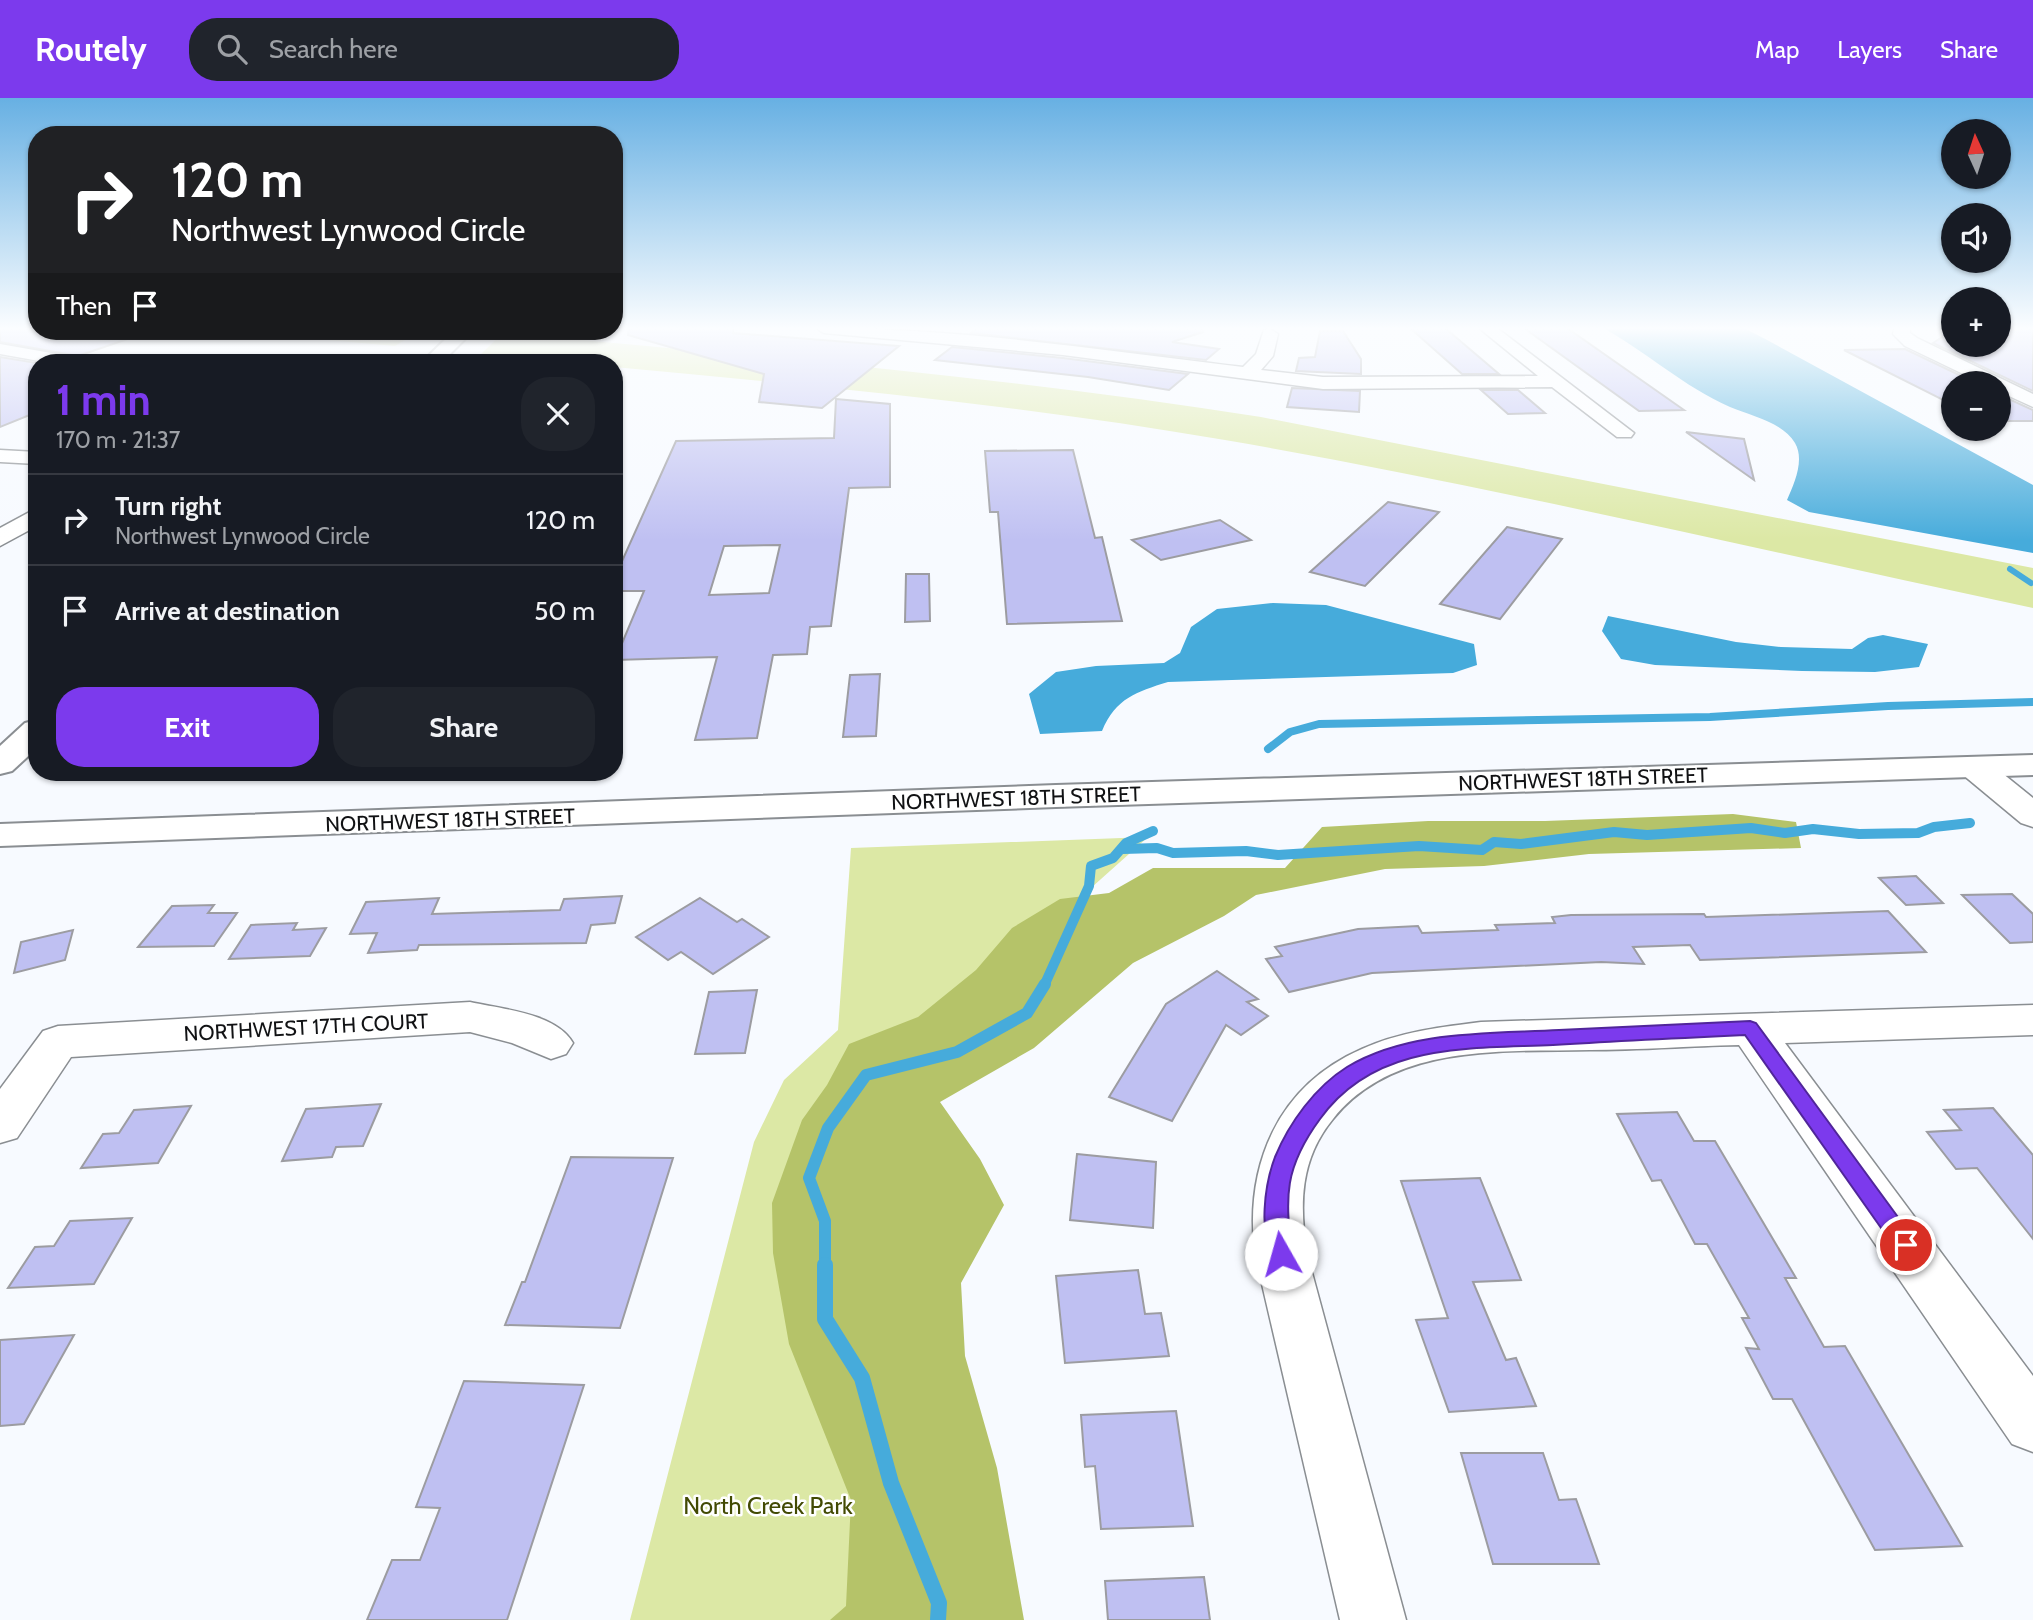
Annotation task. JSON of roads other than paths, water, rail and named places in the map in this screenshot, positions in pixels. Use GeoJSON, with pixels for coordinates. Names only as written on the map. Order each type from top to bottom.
{"type":"FeatureCollection","features":[{"type":"Feature","properties":{"kind":"main road"},"geometry":{"type":"LineString","coordinates":[[0,764],[28,738]]}},
{"type":"Feature","properties":{"kind":"main road","name":"NORTHWEST 18TH STREET"},"geometry":{"type":"LineString","coordinates":[[0,835],[1056,796],[2033,765]]}},
{"type":"Feature","properties":{"kind":"street"},"geometry":{"type":"LineString","coordinates":[[1580,399],[1624,433]]}},
{"type":"Feature","properties":{"kind":"street"},"geometry":{"type":"LineString","coordinates":[[0,456],[28,458]]}},
{"type":"Feature","properties":{"kind":"street"},"geometry":{"type":"LineString","coordinates":[[0,539],[28,520]]}},
{"type":"Feature","properties":{"kind":"street"},"geometry":{"type":"LineString","coordinates":[[1974,767],[2033,816]]}},
{"type":"Feature","properties":{"kind":"street","name":"NORTHWEST 17TH COURT"},"geometry":{"type":"LineString","coordinates":[[0,1125],[58,1042],[470,1017],[525,1031],[551,1043]]}},
{"type":"Feature","properties":{"kind":"street"},"geometry":{"type":"LineString","coordinates":[[1373,1620],[1281,1254],[1275,1207],[1281,1169],[1292,1141],[1329,1091],[1354,1073],[1384,1057],[1442,1043],[1750,1028],[2033,1020]]}},
{"type":"Feature","properties":{"kind":"street"},"geometry":{"type":"LineString","coordinates":[[1750,1028],[2033,1424]]}},
{"type":"Feature","properties":{"kind":"water"},"geometry":{"type":"Polygon","coordinates":[[[1713,399],[1875,399],[1941,435],[1941,441],[1952,441],[2033,485],[2033,553],[1809,512],[1787,500],[1799,464],[1795,443],[1783,430],[1713,399]]]}},
{"type":"Feature","properties":{"kind":"water"},"geometry":{"type":"Polygon","coordinates":[[[1273,603],[1326,605],[1474,644],[1477,665],[1453,673],[1168,682],[1128,698],[1114,711],[1102,731],[1040,734],[1029,694],[1056,672],[1096,666],[1164,663],[1180,653],[1191,627],[1217,609],[1273,603]]]}},
{"type":"Feature","properties":{"kind":"water"},"geometry":{"type":"Polygon","coordinates":[[[1608,616],[1736,642],[1781,647],[1852,649],[1868,638],[1883,635],[1928,644],[1919,667],[1875,672],[1655,665],[1621,659],[1602,631],[1608,616]]]}},
{"type":"Feature","properties":{"kind":"waterway"},"geometry":{"type":"LineString","coordinates":[[2010,569],[2031,583]]}},
{"type":"Feature","properties":{"kind":"waterway"},"geometry":{"type":"LineString","coordinates":[[1268,749],[1290,732],[1319,724],[1710,717],[1888,706],[2033,702]]}},
{"type":"Feature","properties":{"kind":"waterway"},"geometry":{"type":"LineString","coordinates":[[1123,849],[1157,848],[1173,853],[1246,851],[1278,855],[1419,846],[1482,850],[1494,842],[1521,844],[1614,832],[1647,835],[1751,828],[1785,833],[1813,829],[1859,834],[1918,833],[1934,827],[1970,823]]}},
{"type":"Feature","properties":{"kind":"waterway"},"geometry":{"type":"LineString","coordinates":[[1045,985],[1089,886],[1091,866],[1113,858],[1126,843],[1153,831]]}},
{"type":"Feature","properties":{"kind":"waterway"},"geometry":{"type":"LineString","coordinates":[[938,1620],[939,1603],[891,1483],[862,1378],[825,1319],[825,1221],[809,1178],[828,1128],[866,1075],[957,1052],[1027,1013],[1045,985]]}},
{"type":"Feature","properties":{"kind":"park label","name":"North Creek Park"},"geometry":{"type":"Point","coordinates":[768,1505]}}]}
